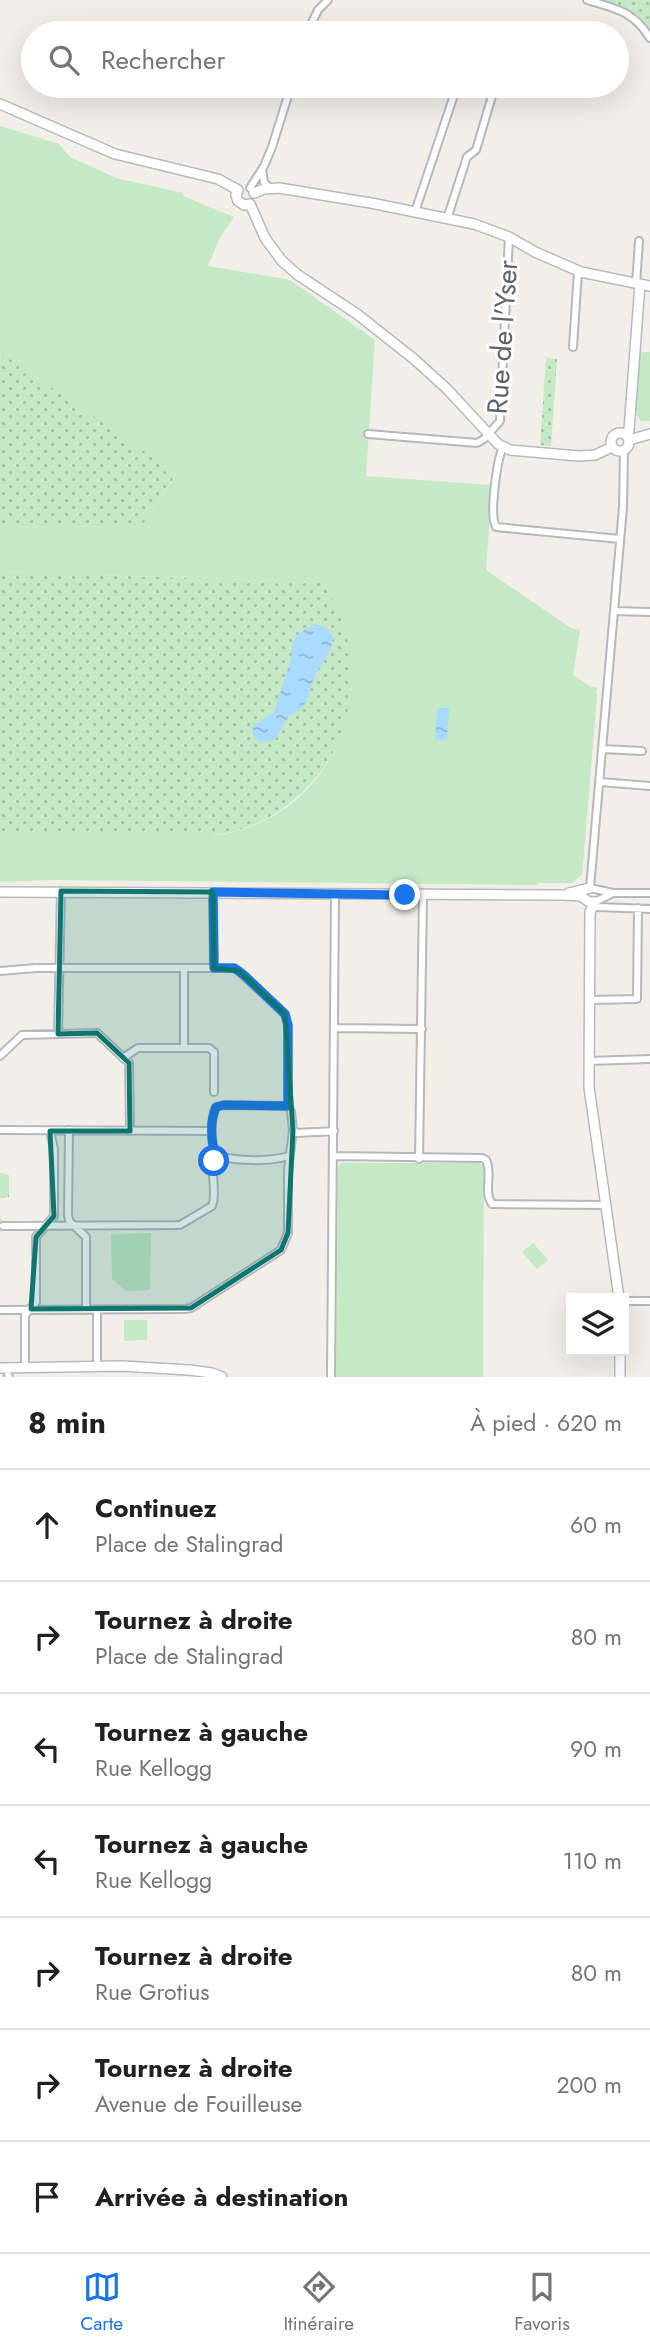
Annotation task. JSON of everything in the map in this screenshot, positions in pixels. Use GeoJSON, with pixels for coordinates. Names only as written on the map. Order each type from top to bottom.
{"type":"FeatureCollection","features":[{"type":"Feature","properties":{"kind":"street"},"geometry":{"type":"LineString","coordinates":[[313,21],[318,10],[328,0]]}},
{"type":"Feature","properties":{"kind":"street"},"geometry":{"type":"LineString","coordinates":[[587,0],[624,11],[639,23],[650,38]]}},
{"type":"Feature","properties":{"kind":"street"},"geometry":{"type":"LineString","coordinates":[[287,98],[272,147],[252,190],[254,199],[250,204],[244,205],[238,201],[236,195],[238,190],[244,187],[252,190],[270,188],[346,198],[474,224],[509,237],[578,271],[642,284]]}},
{"type":"Feature","properties":{"kind":"street"},"geometry":{"type":"LineString","coordinates":[[415,212],[453,98]]}},
{"type":"Feature","properties":{"kind":"street"},"geometry":{"type":"LineString","coordinates":[[447,219],[467,158],[476,150],[491,98]]}},
{"type":"Feature","properties":{"kind":"street"},"geometry":{"type":"LineString","coordinates":[[0,104],[115,154],[218,179],[238,190]]}},
{"type":"Feature","properties":{"kind":"street"},"geometry":{"type":"LineString","coordinates":[[262,169],[264,182],[270,188]]}},
{"type":"Feature","properties":{"kind":"street"},"geometry":{"type":"LineString","coordinates":[[250,204],[265,238],[282,261],[421,365],[488,435],[503,447],[586,456],[612,447]]}},
{"type":"Feature","properties":{"kind":"street","name":"Rue de l'Yser"},"geometry":{"type":"LineString","coordinates":[[488,435],[500,421],[509,237]]}},
{"type":"Feature","properties":{"kind":"street"},"geometry":{"type":"LineString","coordinates":[[639,242],[642,284],[629,444],[624,450],[620,539],[590,888],[597,907],[650,909]]}},
{"type":"Feature","properties":{"kind":"street"},"geometry":{"type":"LineString","coordinates":[[573,346],[578,271]]}},
{"type":"Feature","properties":{"kind":"street"},"geometry":{"type":"LineString","coordinates":[[624,450],[618,451],[612,447],[614,435],[621,433],[628,438],[650,434]]}},
{"type":"Feature","properties":{"kind":"street"},"geometry":{"type":"LineString","coordinates":[[368,434],[477,443],[488,435]]}},
{"type":"Feature","properties":{"kind":"street","name":"Rue de l'Yser"},"geometry":{"type":"LineString","coordinates":[[503,447],[498,460],[494,494],[492,520],[496,527],[620,539]]}},
{"type":"Feature","properties":{"kind":"street"},"geometry":{"type":"LineString","coordinates":[[614,611],[650,612]]}},
{"type":"Feature","properties":{"kind":"street"},"geometry":{"type":"LineString","coordinates":[[602,749],[642,751]]}},
{"type":"Feature","properties":{"kind":"street"},"geometry":{"type":"LineString","coordinates":[[600,782],[650,786]]}},
{"type":"Feature","properties":{"kind":"street"},"geometry":{"type":"LineString","coordinates":[[582,896],[590,888]]}},
{"type":"Feature","properties":{"kind":"street"},"geometry":{"type":"LineString","coordinates":[[564,895],[590,888],[613,893],[650,893]]}},
{"type":"Feature","properties":{"kind":"street"},"geometry":{"type":"LineString","coordinates":[[58,1034],[61,891]]}},
{"type":"Feature","properties":{"kind":"street"},"geometry":{"type":"LineString","coordinates":[[0,892],[564,895],[582,896],[589,902],[595,902]]}},
{"type":"Feature","properties":{"kind":"street"},"geometry":{"type":"LineString","coordinates":[[213,892],[214,968]]}},
{"type":"Feature","properties":{"kind":"street"},"geometry":{"type":"LineString","coordinates":[[613,893],[598,899],[590,912],[589,1061],[590,1096],[618,1293]]}},
{"type":"Feature","properties":{"kind":"street"},"geometry":{"type":"LineString","coordinates":[[331,1377],[335,895]]}},
{"type":"Feature","properties":{"kind":"street"},"geometry":{"type":"LineString","coordinates":[[419,1159],[423,895]]}},
{"type":"Feature","properties":{"kind":"street"},"geometry":{"type":"LineString","coordinates":[[590,1000],[637,999],[638,908]]}},
{"type":"Feature","properties":{"kind":"street"},"geometry":{"type":"LineString","coordinates":[[0,971],[60,968],[234,968],[285,1014],[288,1025],[288,1106],[293,1130],[289,1156],[288,1233],[281,1250],[191,1308],[0,1310]]}},
{"type":"Feature","properties":{"kind":"street"},"geometry":{"type":"LineString","coordinates":[[184,968],[184,1047]]}},
{"type":"Feature","properties":{"kind":"street"},"geometry":{"type":"LineString","coordinates":[[335,1028],[422,1029]]}},
{"type":"Feature","properties":{"kind":"street"},"geometry":{"type":"LineString","coordinates":[[0,1056],[22,1035],[97,1033],[129,1063],[130,1130]]}},
{"type":"Feature","properties":{"kind":"street"},"geometry":{"type":"LineString","coordinates":[[3,1226],[180,1225],[212,1206],[213,1167],[217,1157],[213,1148],[212,1130],[212,1117],[216,1107],[214,1052],[209,1048],[138,1048],[123,1058]]}},
{"type":"Feature","properties":{"kind":"street"},"geometry":{"type":"LineString","coordinates":[[589,1061],[650,1059]]}},
{"type":"Feature","properties":{"kind":"street"},"geometry":{"type":"LineString","coordinates":[[216,1107],[288,1106]]}},
{"type":"Feature","properties":{"kind":"street"},"geometry":{"type":"LineString","coordinates":[[0,1130],[212,1130]]}},
{"type":"Feature","properties":{"kind":"street"},"geometry":{"type":"LineString","coordinates":[[69,1130],[68,1216],[86,1237],[86,1308]]}},
{"type":"Feature","properties":{"kind":"street"},"geometry":{"type":"LineString","coordinates":[[293,1130],[297,1133],[334,1131]]}},
{"type":"Feature","properties":{"kind":"street"},"geometry":{"type":"LineString","coordinates":[[26,1366],[25,1315],[36,1302],[36,1237],[54,1216],[54,1149],[51,1131]]}},
{"type":"Feature","properties":{"kind":"street"},"geometry":{"type":"LineString","coordinates":[[217,1157],[242,1160],[289,1156]]}},
{"type":"Feature","properties":{"kind":"street"},"geometry":{"type":"LineString","coordinates":[[333,1156],[486,1160],[489,1165],[488,1198],[492,1204],[527,1207],[606,1205]]}},
{"type":"Feature","properties":{"kind":"street"},"geometry":{"type":"LineString","coordinates":[[629,1301],[650,1301]]}},
{"type":"Feature","properties":{"kind":"street"},"geometry":{"type":"LineString","coordinates":[[97,1310],[97,1365]]}},
{"type":"Feature","properties":{"kind":"street"},"geometry":{"type":"LineString","coordinates":[[620,1356],[620,1377]]}},
{"type":"Feature","properties":{"kind":"street"},"geometry":{"type":"LineString","coordinates":[[0,1368],[97,1365],[146,1372],[189,1370],[222,1377]]}},
{"type":"Feature","properties":{"kind":"highlighted area"},"geometry":{"type":"Polygon","coordinates":[[[61,891],[213,892],[214,968],[239,971],[285,1014],[293,1130],[288,1233],[281,1250],[191,1308],[31,1309],[36,1237],[54,1216],[50,1131],[130,1131],[129,1063],[97,1033],[58,1034],[61,891]]]}},
{"type":"Feature","properties":{"kind":"green space"},"geometry":{"type":"Polygon","coordinates":[[[602,0],[650,0],[650,30],[632,12],[602,0]]]}},
{"type":"Feature","properties":{"kind":"green space"},"geometry":{"type":"Polygon","coordinates":[[[0,126],[59,144],[70,157],[116,178],[183,193],[183,196],[234,217],[220,237],[208,266],[290,280],[375,340],[366,476],[492,485],[486,570],[571,628],[580,630],[573,675],[591,687],[598,688],[582,875],[572,883],[0,882],[0,834],[218,835],[260,823],[294,802],[321,773],[340,738],[350,700],[350,660],[341,620],[322,582],[0,572],[0,526],[141,527],[177,474],[0,352],[0,126]]]}},
{"type":"Feature","properties":{"kind":"green space"},"geometry":{"type":"Polygon","coordinates":[[[0,352],[177,473],[141,527],[0,526],[0,352]]]}},
{"type":"Feature","properties":{"kind":"green space"},"geometry":{"type":"Polygon","coordinates":[[[640,352],[650,352],[650,421],[641,421],[636,414],[640,352]]]}},
{"type":"Feature","properties":{"kind":"green space"},"geometry":{"type":"Polygon","coordinates":[[[546,358],[557,359],[551,446],[540,445],[546,358]]]}},
{"type":"Feature","properties":{"kind":"green space"},"geometry":{"type":"Polygon","coordinates":[[[0,572],[322,582],[338,612],[348,642],[352,673],[350,704],[342,734],[328,762],[308,787],[282,809],[256,824],[228,833],[0,834],[0,572]]]}},
{"type":"Feature","properties":{"kind":"green space"},"geometry":{"type":"Polygon","coordinates":[[[341,1163],[480,1163],[484,1166],[483,1377],[336,1377],[338,1167],[341,1163]]]}},
{"type":"Feature","properties":{"kind":"green space"},"geometry":{"type":"Polygon","coordinates":[[[0,1173],[9,1175],[9,1197],[0,1198],[0,1173]]]}},
{"type":"Feature","properties":{"kind":"green space"},"geometry":{"type":"Polygon","coordinates":[[[0,1218],[3,1221],[3,1229],[0,1232],[0,1218]]]}},
{"type":"Feature","properties":{"kind":"green space"},"geometry":{"type":"Polygon","coordinates":[[[151,1233],[150,1290],[126,1291],[112,1279],[111,1234],[151,1233]]]}},
{"type":"Feature","properties":{"kind":"green space"},"geometry":{"type":"Polygon","coordinates":[[[533,1243],[548,1260],[537,1269],[522,1252],[533,1243]]]}},
{"type":"Feature","properties":{"kind":"green space"},"geometry":{"type":"Polygon","coordinates":[[[124,1320],[147,1320],[147,1340],[124,1341],[124,1320]]]}},
{"type":"Feature","properties":{"kind":"water"},"geometry":{"type":"Polygon","coordinates":[[[314,624],[325,628],[333,639],[306,702],[286,720],[275,740],[259,743],[252,728],[274,713],[291,659],[292,644],[298,634],[314,624]]]}},
{"type":"Feature","properties":{"kind":"water"},"geometry":{"type":"Polygon","coordinates":[[[437,708],[449,708],[447,740],[435,740],[437,708]]]}},
{"type":"Feature","properties":{"kind":"route"},"geometry":{"type":"LineString","coordinates":[[214,1161],[217,1157],[213,1148],[212,1117],[216,1107],[288,1106],[288,1025],[285,1014],[244,975],[234,968],[214,968],[213,892],[405,895]]}}]}
